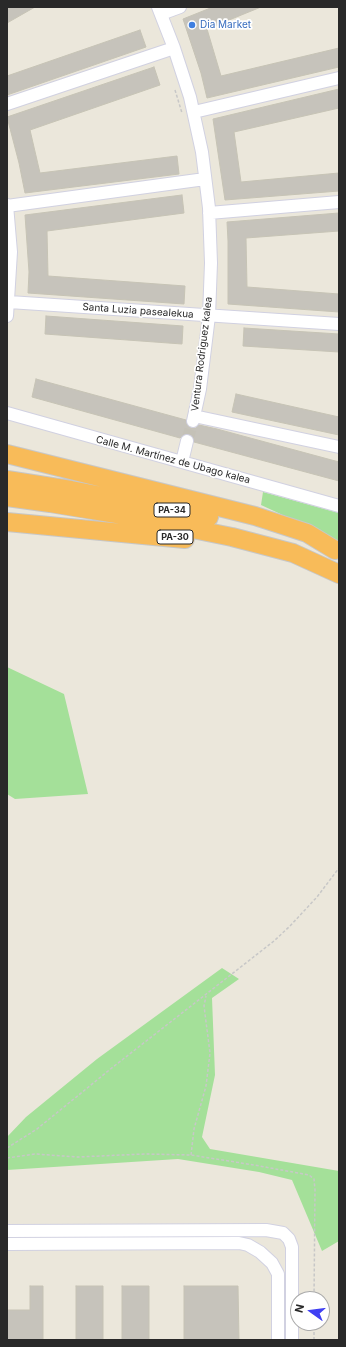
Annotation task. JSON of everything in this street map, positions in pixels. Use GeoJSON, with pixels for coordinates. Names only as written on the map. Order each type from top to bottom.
{"type":"FeatureCollection","features":[{"type":"Feature","properties":{"kind":"highway"},"geometry":{"type":"LineString","coordinates":[[12,456],[255,516],[307,533],[337,551]]}},
{"type":"Feature","properties":{"kind":"highway","name":"PA-34"},"geometry":{"type":"LineString","coordinates":[[7,480],[71,490],[242,523],[337,551]]}},
{"type":"Feature","properties":{"kind":"highway","name":"PA-34"},"geometry":{"type":"LineString","coordinates":[[7,497],[121,515],[232,537],[292,553],[339,575]]}},
{"type":"Feature","properties":{"kind":"highway","name":"PA-30"},"geometry":{"type":"LineString","coordinates":[[7,522],[170,537],[237,546],[292,560],[339,575]]}},
{"type":"Feature","properties":{"kind":"street"},"geometry":{"type":"LineString","coordinates":[[160,11],[180,7]]}},
{"type":"Feature","properties":{"kind":"street","name":"Ventura Rodriguez kalea"},"geometry":{"type":"LineString","coordinates":[[160,11],[190,97],[188,114],[202,152],[209,213],[212,263],[209,316],[200,389],[193,418],[339,447]]}},
{"type":"Feature","properties":{"kind":"street"},"geometry":{"type":"LineString","coordinates":[[7,104],[174,48]]}},
{"type":"Feature","properties":{"kind":"street"},"geometry":{"type":"LineString","coordinates":[[188,114],[339,78]]}},
{"type":"Feature","properties":{"kind":"street"},"geometry":{"type":"LineString","coordinates":[[7,316],[11,252],[7,205],[205,179]]}},
{"type":"Feature","properties":{"kind":"street"},"geometry":{"type":"LineString","coordinates":[[209,213],[339,202]]}},
{"type":"Feature","properties":{"kind":"street","name":"Santa Luzia pasealekua"},"geometry":{"type":"LineString","coordinates":[[9,302],[339,324]]}},
{"type":"Feature","properties":{"kind":"street","name":"Calle M. Martínez de Ubago kalea"},"geometry":{"type":"LineString","coordinates":[[7,413],[339,506]]}},
{"type":"Feature","properties":{"kind":"street"},"geometry":{"type":"LineString","coordinates":[[182,462],[187,441]]}},
{"type":"Feature","properties":{"kind":"street"},"geometry":{"type":"LineString","coordinates":[[7,1231],[266,1230],[283,1233],[289,1239],[292,1248],[292,1340]]}},
{"type":"Feature","properties":{"kind":"street"},"geometry":{"type":"LineString","coordinates":[[7,1244],[239,1243],[248,1245],[260,1252],[272,1263],[278,1274],[278,1340]]}},
{"type":"Feature","properties":{"kind":"path"},"geometry":{"type":"LineString","coordinates":[[175,87],[188,114]]}},
{"type":"Feature","properties":{"kind":"path"},"geometry":{"type":"LineString","coordinates":[[7,1148],[37,1129],[274,941],[317,897],[339,868]]}},
{"type":"Feature","properties":{"kind":"path"},"geometry":{"type":"LineString","coordinates":[[191,1155],[194,1129],[206,1086],[210,1053],[204,1006],[206,994]]}},
{"type":"Feature","properties":{"kind":"path"},"geometry":{"type":"LineString","coordinates":[[7,1158],[35,1154],[77,1157],[145,1154],[191,1155],[309,1175],[314,1179],[315,1190],[314,1291]]}},
{"type":"Feature","properties":{"kind":"green space"},"geometry":{"type":"Polygon","coordinates":[[[263,492],[339,513],[339,541],[261,505],[263,492]]]}},
{"type":"Feature","properties":{"kind":"green space"},"geometry":{"type":"Polygon","coordinates":[[[7,667],[64,694],[88,794],[15,799],[7,794],[7,667]]]}},
{"type":"Feature","properties":{"kind":"green space"},"geometry":{"type":"Polygon","coordinates":[[[222,968],[239,979],[212,998],[215,1075],[202,1137],[210,1149],[339,1171],[339,1241],[322,1251],[292,1180],[259,1172],[178,1159],[7,1170],[7,1137],[26,1117],[97,1059],[222,968]]]}},
{"type":"Feature","properties":{"kind":"building"},"geometry":{"type":"Polygon","coordinates":[[[7,7],[35,7],[7,23],[7,7]]]}},
{"type":"Feature","properties":{"kind":"building"},"geometry":{"type":"Polygon","coordinates":[[[213,7],[261,7],[207,29],[221,76],[339,48],[339,67],[207,98],[201,73],[183,19],[213,7]]]}},
{"type":"Feature","properties":{"kind":"building"},"geometry":{"type":"Polygon","coordinates":[[[140,30],[146,47],[7,95],[7,76],[140,30]]]}},
{"type":"Feature","properties":{"kind":"building"},"geometry":{"type":"Polygon","coordinates":[[[154,67],[160,85],[30,130],[40,173],[177,156],[179,174],[25,193],[7,117],[154,67]]]}},
{"type":"Feature","properties":{"kind":"building"},"geometry":{"type":"Polygon","coordinates":[[[339,89],[339,108],[234,132],[241,182],[339,173],[339,191],[225,200],[213,119],[339,89]]]}},
{"type":"Feature","properties":{"kind":"building"},"geometry":{"type":"Polygon","coordinates":[[[182,195],[184,213],[47,231],[48,276],[185,286],[184,304],[28,293],[29,272],[25,215],[182,195]]]}},
{"type":"Feature","properties":{"kind":"building"},"geometry":{"type":"Polygon","coordinates":[[[339,213],[339,231],[246,238],[247,287],[339,294],[339,312],[228,304],[227,222],[339,213]]]}},
{"type":"Feature","properties":{"kind":"building"},"geometry":{"type":"Polygon","coordinates":[[[46,316],[183,326],[182,344],[45,334],[46,316]]]}},
{"type":"Feature","properties":{"kind":"building"},"geometry":{"type":"Polygon","coordinates":[[[244,328],[339,334],[339,352],[243,346],[244,328]]]}},
{"type":"Feature","properties":{"kind":"building"},"geometry":{"type":"Polygon","coordinates":[[[36,379],[186,420],[188,426],[191,428],[196,428],[199,425],[217,429],[339,462],[339,481],[194,442],[192,436],[189,434],[184,434],[180,438],[32,397],[36,379]]]}},
{"type":"Feature","properties":{"kind":"building"},"geometry":{"type":"Polygon","coordinates":[[[236,394],[339,417],[339,435],[232,412],[236,394]]]}},
{"type":"Feature","properties":{"kind":"building"},"geometry":{"type":"Polygon","coordinates":[[[30,1286],[43,1286],[43,1340],[7,1340],[7,1310],[30,1310],[30,1286]]]}},
{"type":"Feature","properties":{"kind":"building"},"geometry":{"type":"Polygon","coordinates":[[[76,1286],[103,1286],[103,1340],[76,1340],[76,1286]]]}},
{"type":"Feature","properties":{"kind":"building"},"geometry":{"type":"Polygon","coordinates":[[[122,1286],[149,1286],[149,1340],[122,1340],[122,1286]]]}},
{"type":"Feature","properties":{"kind":"building"},"geometry":{"type":"Polygon","coordinates":[[[184,1286],[238,1286],[239,1340],[184,1340],[184,1286]]]}},
{"type":"Feature","properties":{"kind":"tunnel"},"geometry":{"type":"LineString","coordinates":[[187,441],[193,421]]}},
{"type":"Feature","properties":{"kind":"place","name":"Dia Market"},"geometry":{"type":"Point","coordinates":[192,25]}}]}
